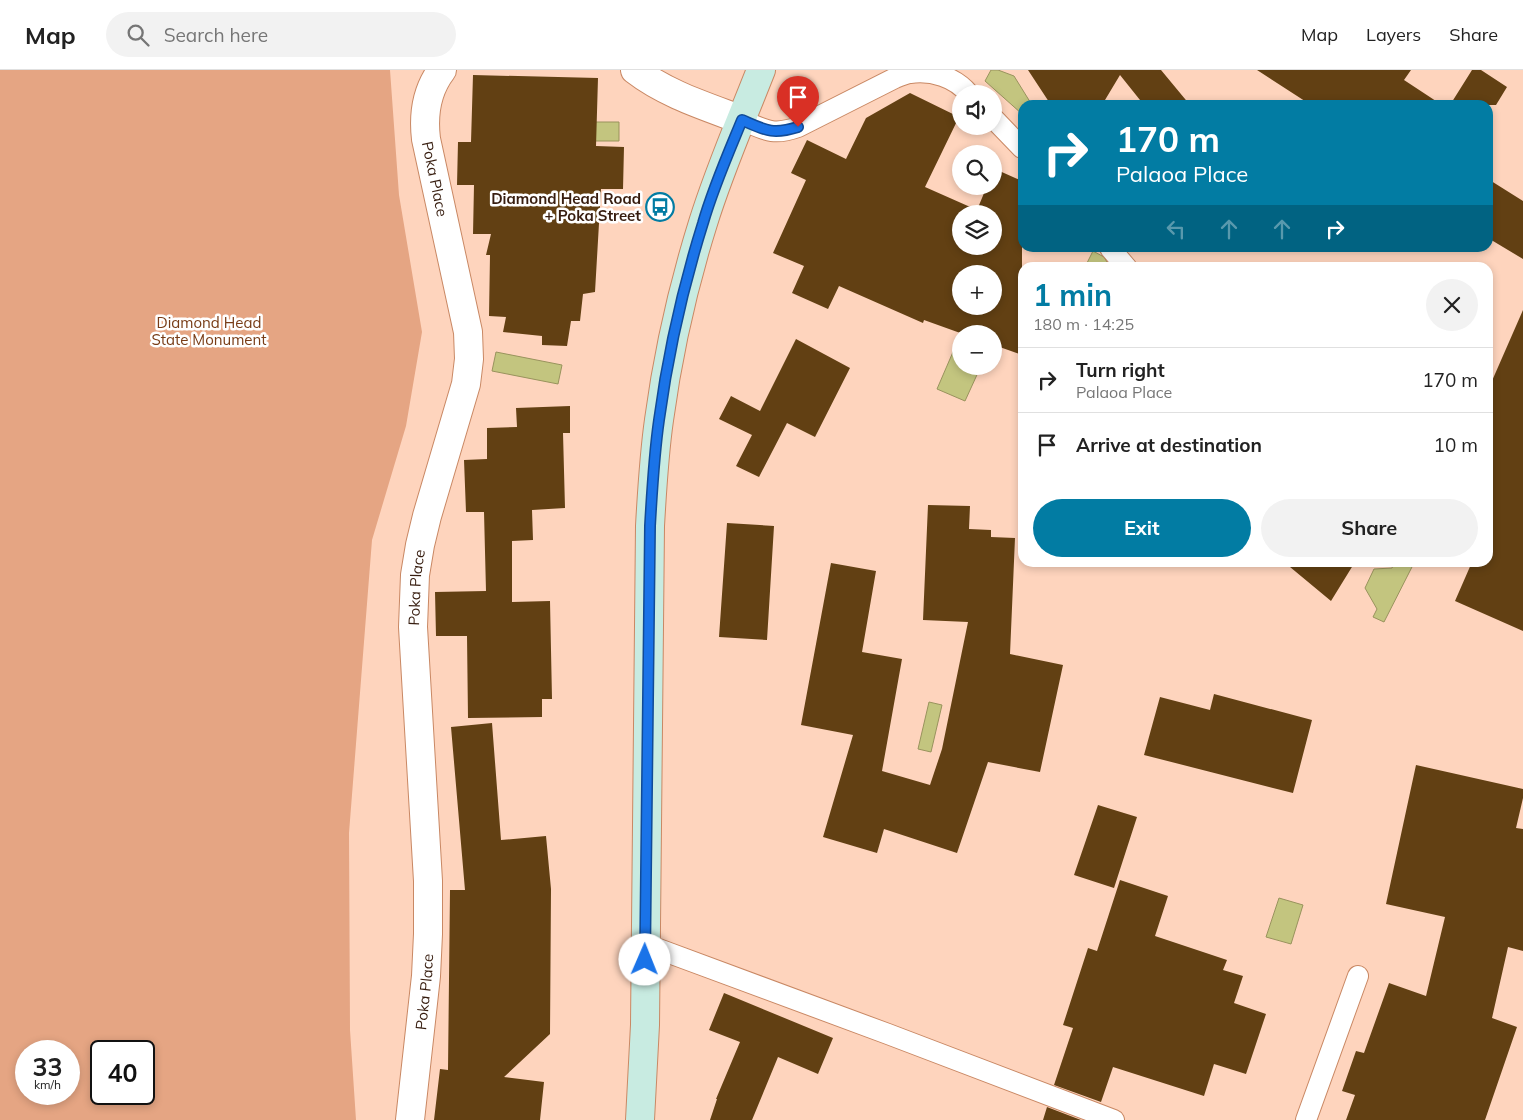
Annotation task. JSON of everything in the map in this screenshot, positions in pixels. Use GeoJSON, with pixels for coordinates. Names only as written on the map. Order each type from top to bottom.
{"type":"FeatureCollection","features":[{"type":"Feature","properties":{"kind":"street","name":"Poka Place"},"geometry":{"type":"LineString","coordinates":[[410,1120],[426,976],[428,934],[428,880],[413,627],[415,575],[427,516],[466,384],[469,359],[468,332],[425,131],[426,106],[430,90],[442,70]]}},
{"type":"Feature","properties":{"kind":"street"},"geometry":{"type":"LineString","coordinates":[[635,70],[659,86],[694,102],[742,120]]}},
{"type":"Feature","properties":{"kind":"street"},"geometry":{"type":"LineString","coordinates":[[640,1120],[645,1025],[650,526],[658,421],[685,285],[703,222],[761,70]]}},
{"type":"Feature","properties":{"kind":"lane"},"geometry":{"type":"LineString","coordinates":[[742,120],[770,132],[786,131],[798,127],[910,72],[941,74],[960,85]]}},
{"type":"Feature","properties":{"kind":"lane"},"geometry":{"type":"LineString","coordinates":[[1002,127],[1018,144]]}},
{"type":"Feature","properties":{"kind":"lane"},"geometry":{"type":"LineString","coordinates":[[1113,252],[1122,262]]}},
{"type":"Feature","properties":{"kind":"lane"},"geometry":{"type":"LineString","coordinates":[[645,944],[1114,1120]]}},
{"type":"Feature","properties":{"kind":"lane"},"geometry":{"type":"LineString","coordinates":[[1306,1120],[1358,976]]}},
{"type":"Feature","properties":{"kind":"green space","name":"Diamond Head State Monument"},"geometry":{"type":"Polygon","coordinates":[[[0,70],[390,70],[399,195],[422,332],[406,426],[372,540],[349,833],[350,1030],[356,1120],[0,1120],[0,70]]]}},
{"type":"Feature","properties":{"kind":"shaded area"},"geometry":{"type":"Polygon","coordinates":[[[991,70],[998,70],[1014,76],[1029,100],[1018,100],[1018,110],[1002,96],[1002,85],[989,85],[985,81],[991,70]]]}},
{"type":"Feature","properties":{"kind":"shaded area"},"geometry":{"type":"Polygon","coordinates":[[[575,122],[619,122],[619,141],[575,141],[575,122]]]}},
{"type":"Feature","properties":{"kind":"shaded area"},"geometry":{"type":"Polygon","coordinates":[[[1092,252],[1095,252],[1104,257],[1107,262],[1088,262],[1092,252]]]}},
{"type":"Feature","properties":{"kind":"shaded area"},"geometry":{"type":"Polygon","coordinates":[[[496,352],[562,365],[558,384],[492,371],[496,352]]]}},
{"type":"Feature","properties":{"kind":"shaded area"},"geometry":{"type":"Polygon","coordinates":[[[952,354],[952,375],[977,375],[965,401],[937,389],[952,354]]]}},
{"type":"Feature","properties":{"kind":"shaded area"},"geometry":{"type":"Polygon","coordinates":[[[1412,567],[1384,622],[1373,617],[1377,609],[1365,588],[1374,569],[1412,567]]]}},
{"type":"Feature","properties":{"kind":"shaded area"},"geometry":{"type":"Polygon","coordinates":[[[929,702],[942,705],[931,752],[918,749],[929,702]]]}},
{"type":"Feature","properties":{"kind":"shaded area"},"geometry":{"type":"Polygon","coordinates":[[[1279,898],[1303,905],[1291,944],[1266,937],[1279,898]]]}},
{"type":"Feature","properties":{"kind":"building"},"geometry":{"type":"Polygon","coordinates":[[[1028,70],[1161,70],[1186,100],[1140,100],[1120,75],[1105,100],[1048,100],[1028,70]]]}},
{"type":"Feature","properties":{"kind":"building"},"geometry":{"type":"Polygon","coordinates":[[[1257,70],[1411,70],[1404,80],[1434,100],[1303,100],[1257,70]]]}},
{"type":"Feature","properties":{"kind":"building"},"geometry":{"type":"Polygon","coordinates":[[[1472,70],[1481,70],[1507,87],[1496,105],[1493,105],[1493,100],[1453,100],[1472,70]]]}},
{"type":"Feature","properties":{"kind":"building"},"geometry":{"type":"Polygon","coordinates":[[[473,75],[598,78],[596,146],[624,147],[623,189],[601,189],[595,292],[583,294],[580,321],[571,321],[567,346],[542,345],[542,336],[503,332],[506,317],[489,316],[490,255],[486,255],[491,234],[473,234],[474,185],[457,185],[458,142],[471,142],[473,75]]]}},
{"type":"Feature","properties":{"kind":"building"},"geometry":{"type":"Polygon","coordinates":[[[910,93],[952,114],[952,131],[925,187],[966,205],[952,205],[952,255],[1002,255],[1002,205],[979,205],[983,195],[1002,195],[1002,172],[1018,179],[1018,252],[1022,252],[1022,262],[1018,262],[1018,354],[1002,348],[1002,325],[952,325],[952,330],[924,320],[923,323],[839,286],[828,309],[792,293],[804,266],[773,253],[806,180],[791,173],[807,140],[846,159],[866,118],[910,93]]]}},
{"type":"Feature","properties":{"kind":"building"},"geometry":{"type":"Polygon","coordinates":[[[1493,182],[1523,201],[1523,259],[1493,241],[1493,182]]]}},
{"type":"Feature","properties":{"kind":"building"},"geometry":{"type":"Polygon","coordinates":[[[1523,310],[1523,631],[1455,601],[1470,567],[1493,567],[1493,379],[1523,310]]]}},
{"type":"Feature","properties":{"kind":"building"},"geometry":{"type":"Polygon","coordinates":[[[796,339],[850,368],[815,437],[787,423],[759,477],[736,466],[752,435],[719,419],[731,396],[760,411],[796,339]]]}},
{"type":"Feature","properties":{"kind":"building"},"geometry":{"type":"Polygon","coordinates":[[[570,406],[570,433],[563,433],[565,508],[532,510],[533,540],[512,541],[512,602],[550,601],[552,699],[542,699],[542,717],[468,718],[467,636],[436,636],[435,592],[486,591],[484,512],[466,512],[464,460],[487,459],[487,428],[517,427],[516,408],[570,406]]]}},
{"type":"Feature","properties":{"kind":"building"},"geometry":{"type":"Polygon","coordinates":[[[928,505],[970,506],[969,529],[991,530],[991,537],[1015,538],[1010,654],[1063,665],[1040,772],[988,762],[957,853],[884,829],[877,853],[823,837],[853,735],[801,725],[831,563],[876,571],[862,652],[902,659],[882,771],[930,785],[942,749],[968,622],[923,620],[928,505]]]}},
{"type":"Feature","properties":{"kind":"building"},"geometry":{"type":"Polygon","coordinates":[[[727,523],[774,526],[767,640],[719,637],[727,523]]]}},
{"type":"Feature","properties":{"kind":"building"},"geometry":{"type":"Polygon","coordinates":[[[1290,567],[1352,567],[1331,601],[1290,567]]]}},
{"type":"Feature","properties":{"kind":"building"},"geometry":{"type":"Polygon","coordinates":[[[1214,694],[1312,720],[1293,793],[1144,755],[1160,697],[1210,710],[1214,694]]]}},
{"type":"Feature","properties":{"kind":"building"},"geometry":{"type":"Polygon","coordinates":[[[492,723],[501,840],[546,836],[551,889],[550,1034],[504,1077],[544,1082],[540,1120],[434,1120],[440,1069],[448,1070],[450,890],[465,890],[451,727],[492,723]]]}},
{"type":"Feature","properties":{"kind":"building"},"geometry":{"type":"Polygon","coordinates":[[[1416,765],[1523,789],[1523,798],[1516,828],[1523,829],[1523,951],[1508,947],[1492,1018],[1517,1027],[1485,1120],[1346,1120],[1355,1095],[1342,1091],[1356,1051],[1364,1053],[1389,983],[1426,996],[1445,917],[1386,904],[1416,765]]]}},
{"type":"Feature","properties":{"kind":"building"},"geometry":{"type":"Polygon","coordinates":[[[1098,805],[1137,817],[1114,888],[1074,875],[1098,805]]]}},
{"type":"Feature","properties":{"kind":"building"},"geometry":{"type":"Polygon","coordinates":[[[1120,880],[1168,896],[1155,936],[1227,960],[1223,970],[1243,976],[1234,1003],[1266,1014],[1246,1074],[1214,1064],[1204,1096],[1113,1067],[1101,1102],[1054,1085],[1073,1028],[1063,1025],[1088,948],[1097,951],[1120,880]]]}},
{"type":"Feature","properties":{"kind":"building"},"geometry":{"type":"Polygon","coordinates":[[[724,993],[833,1038],[818,1074],[778,1057],[752,1120],[710,1120],[716,1099],[740,1042],[709,1030],[724,993]]]}},
{"type":"Feature","properties":{"kind":"building"},"geometry":{"type":"Polygon","coordinates":[[[1047,1107],[1081,1120],[1043,1120],[1047,1107]]]}},
{"type":"Feature","properties":{"kind":"place","name":"Diamond Head Road + Poka Street"},"geometry":{"type":"Point","coordinates":[660,207]}},
{"type":"Feature","properties":{"kind":"route"},"geometry":{"type":"LineString","coordinates":[[645,960],[650,526],[658,421],[667,368],[683,294],[703,222],[742,120],[770,132],[786,131],[798,127]]}}]}
